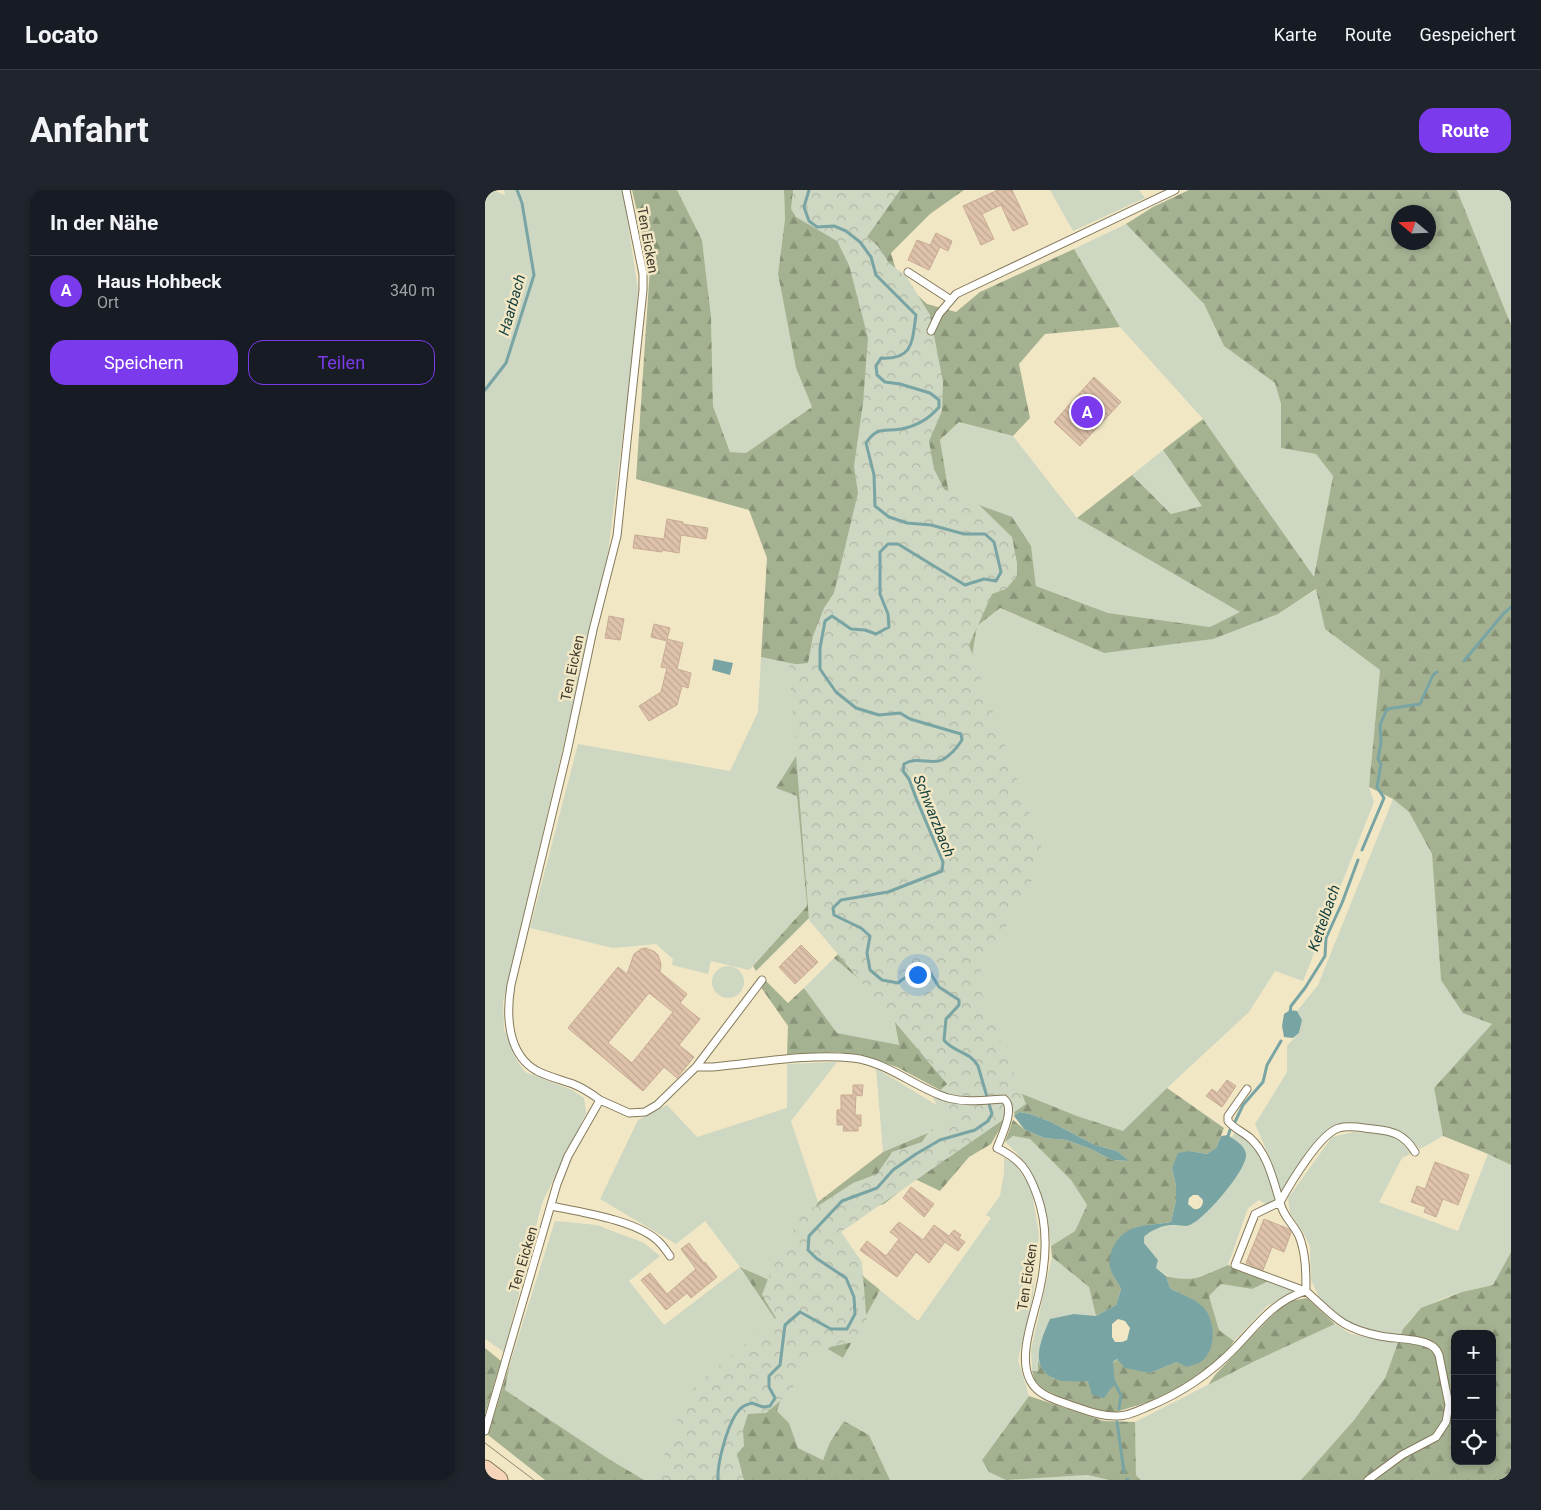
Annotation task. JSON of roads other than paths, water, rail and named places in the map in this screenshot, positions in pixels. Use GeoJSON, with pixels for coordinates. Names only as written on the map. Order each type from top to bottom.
{"type":"FeatureCollection","features":[{"type":"Feature","properties":{"kind":"main road"},"geometry":{"type":"LineString","coordinates":[[485,1470],[498,1480]]}},
{"type":"Feature","properties":{"kind":"lane","name":"Ten Eicken"},"geometry":{"type":"LineString","coordinates":[[626,190],[643,274],[643,290],[617,536],[593,630],[567,752],[511,985],[508,1013],[513,1041],[526,1062],[539,1072],[576,1085],[600,1100],[629,1113],[645,1112],[657,1105],[696,1067],[762,980]]}},
{"type":"Feature","properties":{"kind":"lane"},"geometry":{"type":"LineString","coordinates":[[931,331],[939,314],[956,294],[1175,190]]}},
{"type":"Feature","properties":{"kind":"lane"},"geometry":{"type":"LineString","coordinates":[[908,272],[951,300]]}},
{"type":"Feature","properties":{"kind":"lane","name":"Ten Eicken"},"geometry":{"type":"LineString","coordinates":[[696,1067],[713,1068],[803,1058],[853,1058],[883,1066],[947,1098],[971,1102],[1004,1099],[1008,1102],[1007,1118],[997,1148],[1013,1156],[1023,1167],[1035,1190],[1045,1222],[1044,1268],[1025,1359],[1029,1379],[1045,1395],[1082,1409],[1105,1415],[1119,1416],[1134,1413],[1178,1393],[1205,1376],[1273,1308],[1285,1299],[1306,1291]]}},
{"type":"Feature","properties":{"kind":"lane"},"geometry":{"type":"LineString","coordinates":[[1247,1089],[1228,1116],[1228,1121],[1249,1138],[1264,1157],[1285,1217],[1298,1234],[1303,1248],[1306,1291]]}},
{"type":"Feature","properties":{"kind":"lane","name":"Ten Eicken"},"geometry":{"type":"LineString","coordinates":[[485,1431],[551,1206],[568,1156],[600,1100]]}},
{"type":"Feature","properties":{"kind":"lane"},"geometry":{"type":"LineString","coordinates":[[1368,1480],[1402,1455],[1436,1437],[1442,1430],[1446,1422],[1449,1405],[1439,1355],[1436,1349],[1425,1343],[1367,1333],[1348,1327],[1325,1310],[1306,1291],[1235,1265],[1255,1214],[1280,1202],[1324,1137],[1341,1127],[1387,1131],[1396,1133],[1415,1152]]}},
{"type":"Feature","properties":{"kind":"lane"},"geometry":{"type":"LineString","coordinates":[[551,1206],[607,1218],[628,1225],[649,1235],[660,1243],[669,1256]]}},
{"type":"Feature","properties":{"kind":"water"},"geometry":{"type":"Polygon","coordinates":[[[714,659],[733,663],[730,675],[712,670],[714,659]]]}},
{"type":"Feature","properties":{"kind":"water"},"geometry":{"type":"Polygon","coordinates":[[[1290,1010],[1297,1011],[1302,1020],[1299,1033],[1293,1038],[1284,1037],[1282,1026],[1284,1014],[1290,1010]]]}},
{"type":"Feature","properties":{"kind":"water"},"geometry":{"type":"Polygon","coordinates":[[[1019,1112],[1051,1122],[1095,1145],[1117,1151],[1129,1161],[1112,1160],[1091,1149],[1066,1140],[1044,1138],[1024,1129],[1014,1116],[1019,1112]]]}},
{"type":"Feature","properties":{"kind":"water"},"geometry":{"type":"Polygon","coordinates":[[[1228,1135],[1241,1145],[1246,1154],[1240,1171],[1224,1193],[1197,1221],[1188,1226],[1171,1225],[1162,1227],[1144,1237],[1144,1243],[1158,1260],[1156,1268],[1166,1276],[1170,1288],[1201,1305],[1210,1318],[1213,1333],[1207,1356],[1202,1361],[1187,1367],[1177,1362],[1150,1373],[1125,1368],[1117,1359],[1113,1362],[1115,1383],[1104,1398],[1092,1395],[1088,1381],[1061,1381],[1045,1373],[1041,1367],[1039,1351],[1050,1319],[1074,1314],[1096,1316],[1116,1305],[1121,1289],[1110,1268],[1110,1255],[1115,1243],[1124,1233],[1136,1227],[1171,1222],[1176,1200],[1176,1186],[1172,1168],[1178,1153],[1190,1151],[1207,1154],[1216,1148],[1221,1136],[1228,1135]],[[1193,1195],[1189,1198],[1188,1204],[1194,1209],[1198,1209],[1202,1206],[1203,1200],[1198,1195],[1193,1195]],[[1118,1319],[1112,1324],[1112,1337],[1115,1342],[1122,1342],[1127,1340],[1130,1328],[1125,1321],[1118,1319]]]}},
{"type":"Feature","properties":{"kind":"waterway","name":"Haarbach"},"geometry":{"type":"LineString","coordinates":[[485,390],[506,363],[534,275],[522,203],[517,190]]}},
{"type":"Feature","properties":{"kind":"waterway","name":"Schwarzbach"},"geometry":{"type":"LineString","coordinates":[[718,1480],[719,1463],[724,1442],[736,1414],[742,1407],[752,1403],[763,1407],[770,1406],[775,1398],[769,1387],[769,1376],[780,1365],[785,1325],[800,1312],[831,1329],[847,1329],[855,1314],[854,1297],[846,1278],[816,1258],[808,1250],[809,1236],[842,1201],[877,1188],[893,1170],[916,1154],[940,1140],[975,1130],[988,1121],[992,1114],[975,1061],[944,1040],[946,1019],[959,1005],[959,1000],[939,987],[931,974],[913,974],[898,983],[882,980],[870,970],[867,953],[870,936],[861,928],[834,915],[833,908],[841,900],[888,892],[942,871],[943,862],[909,779],[903,771],[904,764],[914,761],[933,762],[942,760],[962,740],[961,734],[910,719],[900,713],[879,715],[856,708],[836,692],[820,669],[820,648],[825,621],[832,616],[851,629],[865,630],[876,634],[889,627],[888,614],[880,594],[880,552],[888,544],[898,544],[965,585],[984,579],[996,581],[1001,572],[994,542],[985,534],[964,534],[931,525],[907,523],[889,517],[875,506],[874,475],[866,443],[877,432],[907,428],[917,424],[939,407],[939,400],[930,393],[900,384],[885,382],[877,375],[876,366],[881,358],[892,358],[906,352],[912,341],[916,315],[876,275],[871,257],[860,242],[846,231],[834,226],[817,227],[809,221],[804,207],[809,190]]}},
{"type":"Feature","properties":{"kind":"waterway","name":"Kettelbach"},"geometry":{"type":"LineString","coordinates":[[1464,661],[1511,607]]}},
{"type":"Feature","properties":{"kind":"waterway","name":"Kettelbach"},"geometry":{"type":"LineString","coordinates":[[1362,850],[1384,798],[1377,787],[1381,764],[1378,759],[1381,743],[1380,725],[1387,709],[1420,704],[1433,675],[1437,672]]}},
{"type":"Feature","properties":{"kind":"waterway","name":"Kettelbach"},"geometry":{"type":"LineString","coordinates":[[1290,1012],[1291,1006],[1325,956],[1326,938],[1342,903],[1358,860]]}},
{"type":"Feature","properties":{"kind":"waterway","name":"Kettelbach"},"geometry":{"type":"LineString","coordinates":[[1234,1124],[1243,1105],[1263,1082],[1267,1065],[1281,1041]]}},
{"type":"Feature","properties":{"kind":"waterway","name":"Kettelbach"},"geometry":{"type":"LineString","coordinates":[[1227,1139],[1230,1130]]}},
{"type":"Feature","properties":{"kind":"waterway","name":"Kettelbach"},"geometry":{"type":"LineString","coordinates":[[1113,1380],[1121,1395],[1119,1409]]}},
{"type":"Feature","properties":{"kind":"waterway","name":"Kettelbach"},"geometry":{"type":"LineString","coordinates":[[1117,1422],[1124,1472]]}},
{"type":"Feature","properties":{"kind":"tram line"},"geometry":{"type":"LineString","coordinates":[[485,1443],[534,1480]]}},
{"type":"Feature","properties":{"kind":"place","name":"Haus Hohbeck"},"geometry":{"type":"Point","coordinates":[1087,412]}}]}
